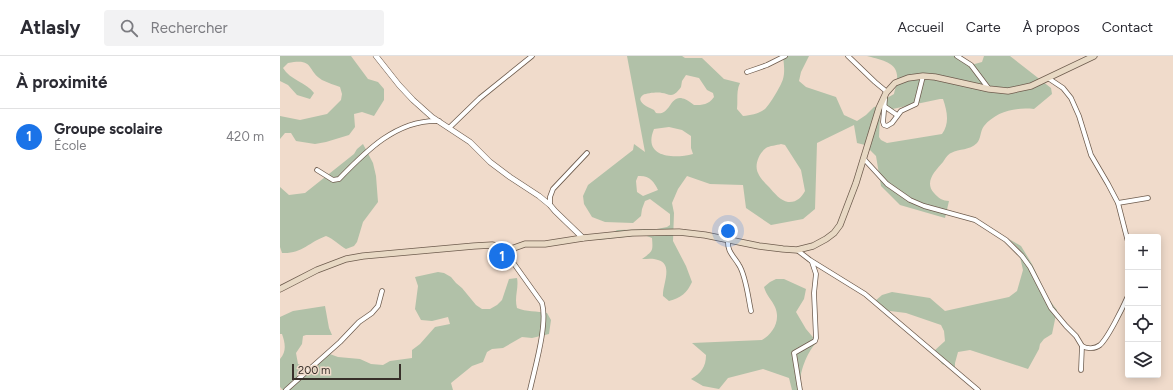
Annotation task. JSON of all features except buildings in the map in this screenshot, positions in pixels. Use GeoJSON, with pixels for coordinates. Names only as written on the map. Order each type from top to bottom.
{"type":"FeatureCollection","features":[{"type":"Feature","properties":{"kind":"main road"},"geometry":{"type":"LineString","coordinates":[[280,289],[331,264],[363,256],[492,245],[511,249],[525,244],[545,244],[632,233],[679,232],[728,239],[765,247],[797,250],[820,243],[834,233],[840,225],[864,159],[879,108],[887,93],[895,83],[914,76],[924,76],[989,89],[1008,91],[1019,90],[1031,86],[1094,56]]}},
{"type":"Feature","properties":{"kind":"street"},"geometry":{"type":"LineString","coordinates":[[376,56],[399,85],[432,117],[470,142],[490,162],[539,196],[584,238]]}},
{"type":"Feature","properties":{"kind":"street"},"geometry":{"type":"LineString","coordinates":[[449,128],[480,98],[532,56]]}},
{"type":"Feature","properties":{"kind":"street"},"geometry":{"type":"LineString","coordinates":[[747,72],[767,65],[785,56]]}},
{"type":"Feature","properties":{"kind":"street"},"geometry":{"type":"LineString","coordinates":[[848,56],[887,93],[883,122],[885,126],[889,126],[897,115],[905,108],[916,104],[924,76]]}},
{"type":"Feature","properties":{"kind":"street"},"geometry":{"type":"LineString","coordinates":[[957,56],[971,65],[989,89]]}},
{"type":"Feature","properties":{"kind":"street"},"geometry":{"type":"LineString","coordinates":[[1048,78],[1063,88],[1071,98],[1079,116],[1091,155],[1118,202],[1126,234]]}},
{"type":"Feature","properties":{"kind":"street"},"geometry":{"type":"LineString","coordinates":[[884,106],[897,115]]}},
{"type":"Feature","properties":{"kind":"street"},"geometry":{"type":"LineString","coordinates":[[317,170],[333,180],[339,179],[364,152],[381,140],[418,122],[439,121]]}},
{"type":"Feature","properties":{"kind":"street"},"geometry":{"type":"LineString","coordinates":[[550,205],[550,197],[553,189],[587,153]]}},
{"type":"Feature","properties":{"kind":"street"},"geometry":{"type":"LineString","coordinates":[[864,159],[887,184],[910,200],[924,206],[975,220],[1014,246],[1026,262],[1051,308],[1076,336],[1082,346],[1081,370]]}},
{"type":"Feature","properties":{"kind":"street"},"geometry":{"type":"LineString","coordinates":[[1118,202],[1148,198]]}},
{"type":"Feature","properties":{"kind":"street"},"geometry":{"type":"LineString","coordinates":[[728,239],[727,246],[730,253],[742,270],[751,311]]}},
{"type":"Feature","properties":{"kind":"street"},"geometry":{"type":"LineString","coordinates":[[511,249],[512,261],[542,303],[544,309],[543,327],[530,390]]}},
{"type":"Feature","properties":{"kind":"street"},"geometry":{"type":"LineString","coordinates":[[797,250],[812,262],[865,294],[978,390]]}},
{"type":"Feature","properties":{"kind":"street"},"geometry":{"type":"LineString","coordinates":[[800,390],[794,353],[816,338],[814,293],[816,274],[812,262]]}},
{"type":"Feature","properties":{"kind":"street"},"geometry":{"type":"LineString","coordinates":[[286,390],[340,342],[359,322],[372,313],[378,306],[382,291]]}},
{"type":"Feature","properties":{"kind":"street"},"geometry":{"type":"LineString","coordinates":[[1082,346],[1090,348],[1100,345],[1125,302]]}},
{"type":"Feature","properties":{"kind":"green space"},"geometry":{"type":"Polygon","coordinates":[[[280,56],[351,56],[368,79],[378,82],[384,89],[384,100],[374,116],[362,112],[354,114],[355,127],[349,135],[315,144],[296,141],[291,133],[285,133],[280,139],[280,116],[300,120],[327,114],[341,100],[342,94],[340,87],[322,80],[306,64],[302,62],[288,63],[283,68],[286,72],[311,89],[314,93],[310,99],[297,95],[288,85],[280,81],[280,56]]]}},
{"type":"Feature","properties":{"kind":"green space"},"geometry":{"type":"Polygon","coordinates":[[[627,56],[682,56],[685,58],[702,58],[724,79],[740,83],[737,109],[743,116],[760,112],[770,103],[783,79],[783,57],[785,56],[809,56],[801,72],[799,81],[806,87],[836,97],[844,115],[857,121],[874,107],[882,105],[887,98],[894,94],[897,82],[896,70],[890,64],[867,56],[961,56],[961,58],[971,65],[982,62],[984,56],[1010,56],[1051,88],[1052,94],[1034,109],[1007,111],[994,117],[984,126],[977,143],[974,146],[954,151],[948,155],[934,173],[930,181],[931,189],[934,193],[943,200],[949,201],[945,218],[900,205],[881,186],[876,156],[865,145],[857,143],[854,125],[817,143],[815,209],[803,219],[771,225],[746,208],[743,185],[710,184],[687,176],[678,189],[672,203],[674,213],[673,241],[686,266],[692,282],[683,294],[669,301],[663,296],[666,271],[663,262],[656,259],[642,259],[652,251],[652,238],[644,235],[598,240],[599,238],[608,236],[617,230],[657,229],[667,227],[670,225],[670,214],[650,199],[645,201],[641,216],[633,223],[605,222],[592,217],[584,204],[583,196],[588,185],[633,150],[634,144],[645,152],[627,56]],[[686,75],[682,81],[681,87],[672,95],[663,93],[647,94],[643,95],[640,100],[656,113],[662,113],[675,99],[686,99],[694,105],[703,105],[712,100],[714,97],[713,93],[707,90],[699,78],[686,75]],[[943,99],[883,111],[880,115],[879,137],[887,143],[942,134],[945,130],[947,112],[943,99]],[[669,127],[654,129],[651,139],[652,146],[656,151],[669,156],[685,156],[693,154],[691,148],[691,136],[682,130],[669,127]],[[781,144],[767,147],[761,153],[757,163],[757,170],[761,179],[783,200],[788,202],[796,201],[805,191],[801,170],[785,145],[781,144]],[[638,176],[636,181],[637,192],[643,196],[658,190],[651,179],[645,176],[638,176]]]}},
{"type":"Feature","properties":{"kind":"green space"},"geometry":{"type":"Polygon","coordinates":[[[363,144],[373,163],[376,176],[378,202],[363,222],[357,242],[354,246],[346,249],[326,236],[295,252],[282,253],[280,247],[280,187],[289,195],[305,193],[354,154],[363,144]]]}},
{"type":"Feature","properties":{"kind":"green space"},"geometry":{"type":"Polygon","coordinates":[[[1009,239],[1021,246],[1032,264],[1048,298],[1057,310],[1052,334],[1044,339],[1040,344],[1039,349],[1028,369],[970,350],[958,352],[955,369],[942,364],[934,351],[945,341],[944,331],[941,325],[906,313],[882,310],[874,302],[882,295],[892,292],[930,298],[945,311],[1009,297],[1017,291],[1023,270],[1018,248],[1009,239]]]}},
{"type":"Feature","properties":{"kind":"green space"},"geometry":{"type":"Polygon","coordinates":[[[438,272],[444,273],[451,277],[476,305],[482,309],[490,309],[497,305],[502,300],[509,279],[517,278],[517,308],[547,313],[551,320],[549,334],[532,338],[522,337],[503,348],[492,349],[487,352],[483,362],[472,366],[451,383],[453,390],[283,390],[280,387],[280,359],[284,353],[285,347],[282,334],[280,334],[280,317],[293,311],[325,306],[329,328],[332,335],[303,336],[302,344],[296,353],[298,364],[306,367],[316,362],[324,353],[338,357],[360,359],[371,364],[383,365],[390,361],[412,358],[412,350],[420,344],[435,327],[450,324],[448,317],[432,321],[421,320],[415,309],[418,286],[415,277],[438,272]]]}},
{"type":"Feature","properties":{"kind":"green space"},"geometry":{"type":"Polygon","coordinates":[[[776,279],[784,279],[806,289],[804,299],[796,312],[806,329],[817,342],[810,351],[804,364],[800,378],[801,390],[792,390],[789,378],[763,369],[728,378],[719,389],[703,386],[691,379],[702,369],[705,363],[706,355],[692,343],[762,340],[770,334],[775,326],[777,312],[764,287],[776,279]]]}},
{"type":"Feature","properties":{"kind":"place","name":"Groupe scolaire"},"geometry":{"type":"Point","coordinates":[502,256]}}]}
